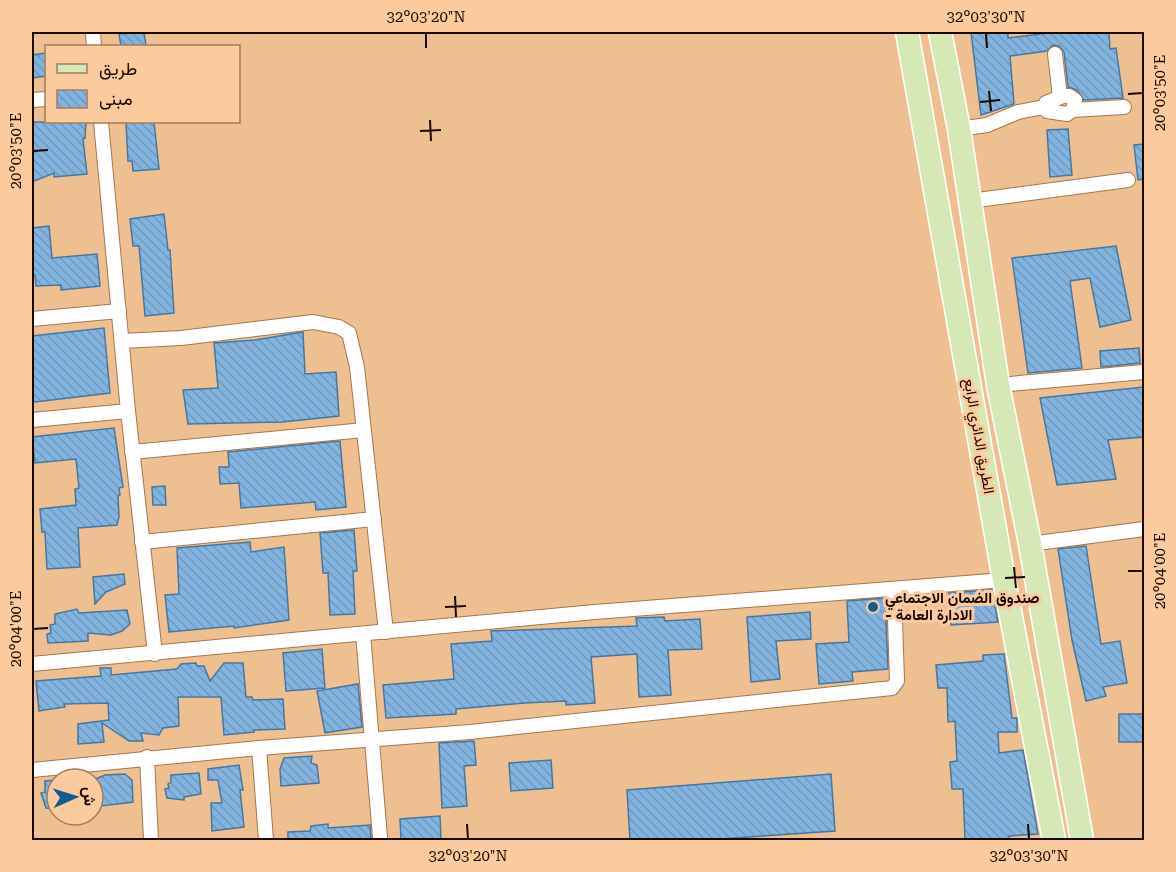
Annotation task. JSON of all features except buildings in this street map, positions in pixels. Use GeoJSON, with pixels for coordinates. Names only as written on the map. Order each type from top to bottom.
{"type":"FeatureCollection","features":[{"type":"Feature","properties":{"kind":"main road","name":"الطريق الدائري الرابع"},"geometry":{"type":"LineString","coordinates":[[908,32],[1004,580],[1054,840]]}},
{"type":"Feature","properties":{"kind":"main road","name":"الطريق الدائري الرابع"},"geometry":{"type":"LineString","coordinates":[[940,32],[970,201],[998,385],[1030,544],[1082,840]]}},
{"type":"Feature","properties":{"kind":"street"},"geometry":{"type":"LineString","coordinates":[[1055,54],[1060,97]]}},
{"type":"Feature","properties":{"kind":"street"},"geometry":{"type":"LineString","coordinates":[[958,129],[987,124],[1018,112],[1044,107],[1046,103],[1060,97],[1072,97],[1076,103],[1073,110]]}},
{"type":"Feature","properties":{"kind":"street"},"geometry":{"type":"LineString","coordinates":[[1044,107],[1049,112],[1067,114],[1073,110],[1124,106]]}},
{"type":"Feature","properties":{"kind":"street"},"geometry":{"type":"LineString","coordinates":[[101,123],[132,452],[155,654]]}},
{"type":"Feature","properties":{"kind":"street"},"geometry":{"type":"LineString","coordinates":[[970,201],[1128,180]]}},
{"type":"Feature","properties":{"kind":"street"},"geometry":{"type":"LineString","coordinates":[[32,319],[120,311]]}},
{"type":"Feature","properties":{"kind":"street"},"geometry":{"type":"LineString","coordinates":[[122,341],[181,338],[314,322],[339,327],[349,333],[354,347],[386,632]]}},
{"type":"Feature","properties":{"kind":"street"},"geometry":{"type":"LineString","coordinates":[[998,385],[1144,372]]}},
{"type":"Feature","properties":{"kind":"street"},"geometry":{"type":"LineString","coordinates":[[32,420],[128,411]]}},
{"type":"Feature","properties":{"kind":"street"},"geometry":{"type":"LineString","coordinates":[[132,452],[364,430]]}},
{"type":"Feature","properties":{"kind":"street"},"geometry":{"type":"LineString","coordinates":[[142,542],[374,519]]}},
{"type":"Feature","properties":{"kind":"street"},"geometry":{"type":"LineString","coordinates":[[1030,544],[1144,529]]}},
{"type":"Feature","properties":{"kind":"street"},"geometry":{"type":"LineString","coordinates":[[32,664],[1004,580]]}},
{"type":"Feature","properties":{"kind":"street"},"geometry":{"type":"LineString","coordinates":[[32,770],[259,748],[373,740],[892,688],[897,681],[894,589]]}},
{"type":"Feature","properties":{"kind":"street"},"geometry":{"type":"LineString","coordinates":[[363,634],[380,837]]}},
{"type":"Feature","properties":{"kind":"street"},"geometry":{"type":"LineString","coordinates":[[259,748],[266,840]]}},
{"type":"Feature","properties":{"kind":"street"},"geometry":{"type":"LineString","coordinates":[[147,758],[151,840]]}},
{"type":"Feature","properties":{"kind":"place","name":"صندوق الضمان الاجتماعي - الادارة العامة"},"geometry":{"type":"Point","coordinates":[873,607]}}]}
